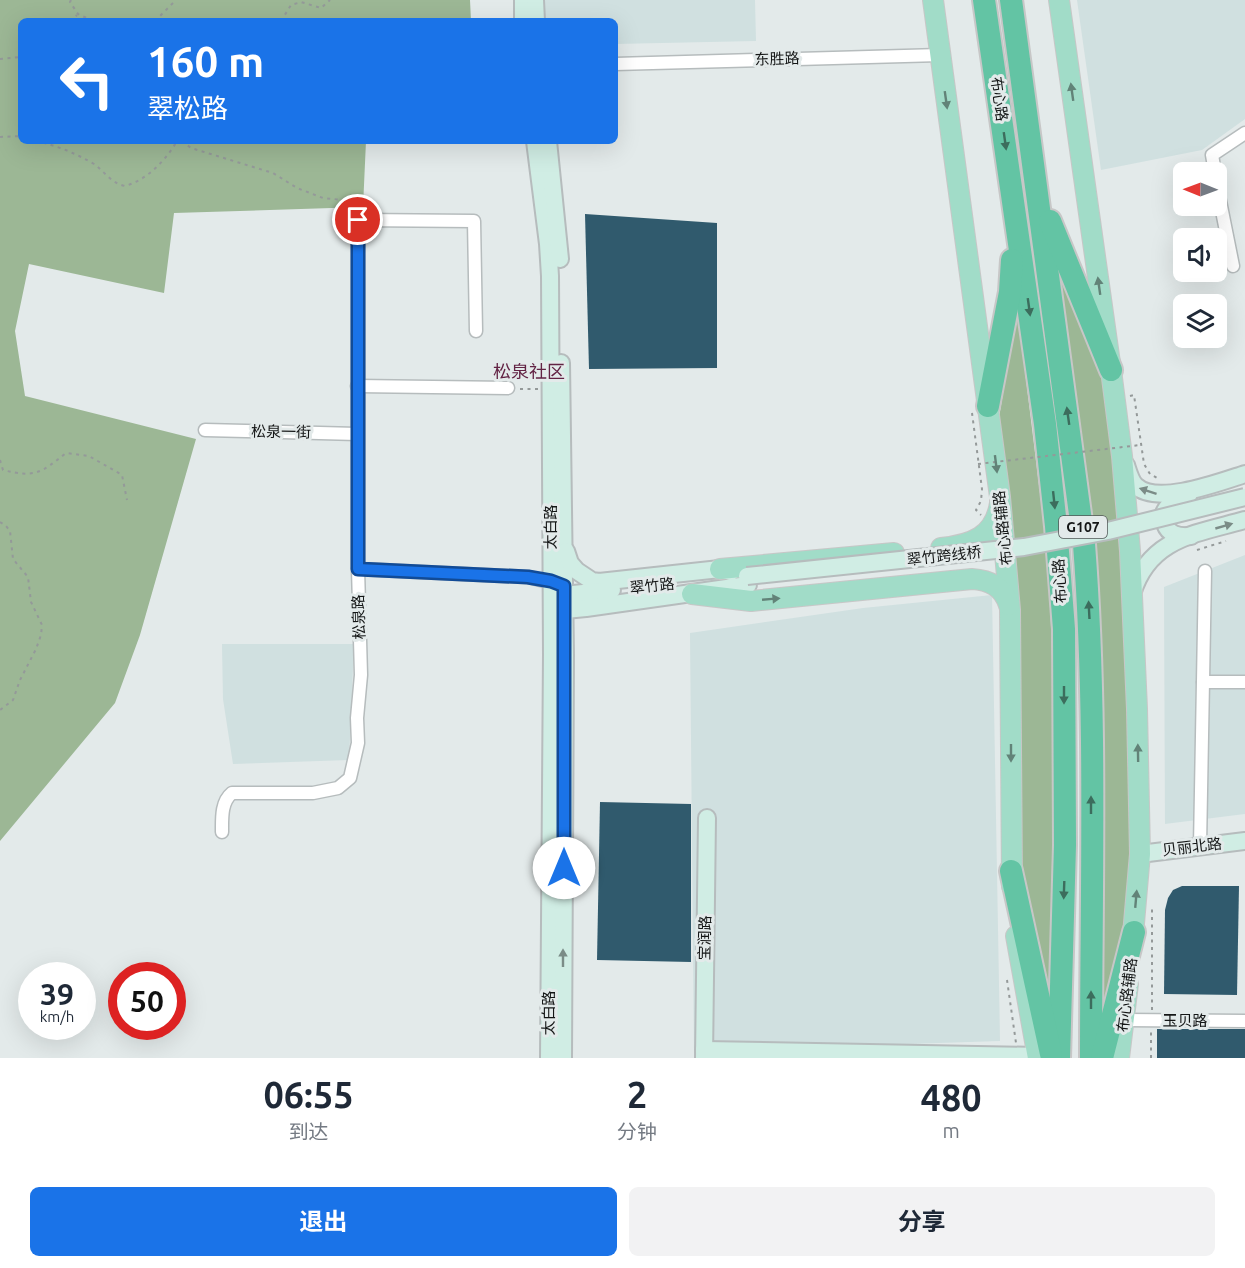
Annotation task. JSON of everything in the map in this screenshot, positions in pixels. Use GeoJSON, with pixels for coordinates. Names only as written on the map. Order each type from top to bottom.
{"type":"FeatureCollection","features":[{"type":"Feature","properties":{"kind":"highway","name":"布心路"},"geometry":{"type":"LineString","coordinates":[[984,0],[1047,436],[1064,629],[1065,845],[1047,1057]]}},
{"type":"Feature","properties":{"kind":"highway","name":"布心路"},"geometry":{"type":"LineString","coordinates":[[1011,0],[1081,513],[1089,618],[1091,1058]]}},
{"type":"Feature","properties":{"kind":"highway"},"geometry":{"type":"LineString","coordinates":[[1037,189],[1111,370]]}},
{"type":"Feature","properties":{"kind":"highway"},"geometry":{"type":"LineString","coordinates":[[980,409],[1010,292],[1014,208]]}},
{"type":"Feature","properties":{"kind":"highway"},"geometry":{"type":"LineString","coordinates":[[1011,871],[1036,990],[1047,1057]]}},
{"type":"Feature","properties":{"kind":"highway"},"geometry":{"type":"LineString","coordinates":[[1102,1058],[1134,933]]}},
{"type":"Feature","properties":{"kind":"main road"},"geometry":{"type":"LineString","coordinates":[[523,0],[524,18]]}},
{"type":"Feature","properties":{"kind":"main road"},"geometry":{"type":"LineString","coordinates":[[535,0],[536,18]]}},
{"type":"Feature","properties":{"kind":"main road","name":"布心路辅路"},"geometry":{"type":"LineString","coordinates":[[933,0],[980,409],[1000,497],[1010,610],[1011,871]]}},
{"type":"Feature","properties":{"kind":"main road","name":"布心路辅路"},"geometry":{"type":"LineString","coordinates":[[1059,0],[1122,456],[1132,594],[1140,854],[1134,933],[1119,1058]]}},
{"type":"Feature","properties":{"kind":"main road","name":"太白路"},"geometry":{"type":"LineString","coordinates":[[535,144],[548,244],[550,389],[559,595],[563,1058]]}},
{"type":"Feature","properties":{"kind":"main road","name":"太白路"},"geometry":{"type":"LineString","coordinates":[[548,144],[560,261],[564,542],[559,595],[549,1058]]}},
{"type":"Feature","properties":{"kind":"main road"},"geometry":{"type":"LineString","coordinates":[[1122,456],[1135,486],[1148,493],[1197,489],[1245,474]]}},
{"type":"Feature","properties":{"kind":"main road"},"geometry":{"type":"LineString","coordinates":[[1191,544],[1170,532],[1163,514],[1171,504],[1197,489]]}},
{"type":"Feature","properties":{"kind":"main road"},"geometry":{"type":"LineString","coordinates":[[720,569],[961,546],[973,542],[989,529],[999,511],[1000,497]]}},
{"type":"Feature","properties":{"kind":"main road","name":"翠竹跨线桥"},"geometry":{"type":"LineString","coordinates":[[748,580],[1024,547],[1108,531],[1245,497]]}},
{"type":"Feature","properties":{"kind":"main road","name":"翠竹跨线桥"},"geometry":{"type":"LineString","coordinates":[[748,580],[977,562],[1052,551],[1176,525],[1245,505]]}},
{"type":"Feature","properties":{"kind":"main road"},"geometry":{"type":"LineString","coordinates":[[1132,594],[1150,559],[1161,549],[1191,544],[1245,520]]}},
{"type":"Feature","properties":{"kind":"main road","name":"翠竹路"},"geometry":{"type":"LineString","coordinates":[[564,542],[570,563],[583,577],[592,581],[720,569],[748,580]]}},
{"type":"Feature","properties":{"kind":"main road"},"geometry":{"type":"LineString","coordinates":[[961,546],[975,548],[982,557],[982,573],[972,579]]}},
{"type":"Feature","properties":{"kind":"main road"},"geometry":{"type":"LineString","coordinates":[[692,594],[751,601],[972,579],[989,582],[998,588],[1007,600],[1010,610]]}},
{"type":"Feature","properties":{"kind":"main road","name":"翠竹路"},"geometry":{"type":"LineString","coordinates":[[559,595],[748,580]]}},
{"type":"Feature","properties":{"kind":"main road","name":"翠竹路"},"geometry":{"type":"LineString","coordinates":[[559,595],[692,594],[748,580]]}},
{"type":"Feature","properties":{"kind":"main road","name":"宝润路"},"geometry":{"type":"LineString","coordinates":[[704,1054],[707,818]]}},
{"type":"Feature","properties":{"kind":"main road","name":"贝丽北路"},"geometry":{"type":"LineString","coordinates":[[1140,854],[1245,841]]}},
{"type":"Feature","properties":{"kind":"main road"},"geometry":{"type":"LineString","coordinates":[[704,1054],[1047,1057]]}},
{"type":"Feature","properties":{"kind":"street","name":"东胜路"},"geometry":{"type":"LineString","coordinates":[[618,64],[940,55]]}},
{"type":"Feature","properties":{"kind":"street"},"geometry":{"type":"LineString","coordinates":[[1213,162],[1212,155],[1245,134]]}},
{"type":"Feature","properties":{"kind":"street"},"geometry":{"type":"LineString","coordinates":[[1223,216],[1233,267]]}},
{"type":"Feature","properties":{"kind":"street"},"geometry":{"type":"LineString","coordinates":[[358,220],[474,221],[476,331]]}},
{"type":"Feature","properties":{"kind":"street","name":"松泉路"},"geometry":{"type":"LineString","coordinates":[[222,832],[222,815],[226,798],[232,793],[313,793],[338,788],[350,777],[358,743],[357,718],[361,675],[357,434],[358,220]]}},
{"type":"Feature","properties":{"kind":"street"},"geometry":{"type":"LineString","coordinates":[[357,386],[508,388]]}},
{"type":"Feature","properties":{"kind":"street","name":"松泉一街"},"geometry":{"type":"LineString","coordinates":[[205,430],[357,434]]}},
{"type":"Feature","properties":{"kind":"street"},"geometry":{"type":"LineString","coordinates":[[358,569],[528,577],[559,595]]}},
{"type":"Feature","properties":{"kind":"street"},"geometry":{"type":"LineString","coordinates":[[1200,846],[1205,571]]}},
{"type":"Feature","properties":{"kind":"street"},"geometry":{"type":"LineString","coordinates":[[1203,682],[1245,682]]}},
{"type":"Feature","properties":{"kind":"street","name":"玉贝路"},"geometry":{"type":"LineString","coordinates":[[1125,1020],[1245,1021]]}},
{"type":"Feature","properties":{"kind":"path"},"geometry":{"type":"LineString","coordinates":[[71,0],[78,14],[87,18]]}},
{"type":"Feature","properties":{"kind":"path"},"geometry":{"type":"LineString","coordinates":[[158,18],[176,0]]}},
{"type":"Feature","properties":{"kind":"path"},"geometry":{"type":"LineString","coordinates":[[283,18],[291,5],[297,2],[321,8],[330,0]]}},
{"type":"Feature","properties":{"kind":"path"},"geometry":{"type":"LineString","coordinates":[[73,18],[78,14]]}},
{"type":"Feature","properties":{"kind":"path"},"geometry":{"type":"LineString","coordinates":[[0,59],[18,57]]}},
{"type":"Feature","properties":{"kind":"path"},"geometry":{"type":"LineString","coordinates":[[0,137],[18,136]]}},
{"type":"Feature","properties":{"kind":"path"},"geometry":{"type":"LineString","coordinates":[[48,144],[68,149],[125,186],[142,180],[175,144]]}},
{"type":"Feature","properties":{"kind":"path"},"geometry":{"type":"LineString","coordinates":[[186,144],[191,148],[273,173],[297,188],[323,198],[357,202],[358,220]]}},
{"type":"Feature","properties":{"kind":"path"},"geometry":{"type":"LineString","coordinates":[[508,388],[550,389]]}},
{"type":"Feature","properties":{"kind":"path"},"geometry":{"type":"LineString","coordinates":[[1134,395],[1144,464],[1150,474],[1162,480]]}},
{"type":"Feature","properties":{"kind":"path"},"geometry":{"type":"LineString","coordinates":[[976,510],[981,501],[982,489],[978,464],[980,409]]}},
{"type":"Feature","properties":{"kind":"path"},"geometry":{"type":"LineString","coordinates":[[978,464],[1140,445]]}},
{"type":"Feature","properties":{"kind":"path"},"geometry":{"type":"LineString","coordinates":[[0,460],[3,470],[23,475],[44,470],[66,453],[89,456],[122,475],[127,500]]}},
{"type":"Feature","properties":{"kind":"path"},"geometry":{"type":"LineString","coordinates":[[0,522],[10,531],[13,559],[28,577],[31,602],[42,625],[36,649],[20,680],[13,700],[0,710]]}},
{"type":"Feature","properties":{"kind":"path"},"geometry":{"type":"LineString","coordinates":[[1191,544],[1234,538]]}},
{"type":"Feature","properties":{"kind":"path"},"geometry":{"type":"LineString","coordinates":[[1152,1010],[1153,895]]}},
{"type":"Feature","properties":{"kind":"path"},"geometry":{"type":"LineString","coordinates":[[1151,1025],[1151,1058]]}},
{"type":"Feature","properties":{"kind":"shaded area"},"geometry":{"type":"Polygon","coordinates":[[[545,0],[755,0],[756,41],[618,44],[618,18],[545,18],[545,0]]]}},
{"type":"Feature","properties":{"kind":"shaded area"},"geometry":{"type":"Polygon","coordinates":[[[1077,0],[1245,0],[1245,119],[1202,150],[1101,170],[1077,0]]]}},
{"type":"Feature","properties":{"kind":"shaded area"},"geometry":{"type":"Polygon","coordinates":[[[1245,555],[1245,814],[1165,824],[1164,587],[1245,555]]]}},
{"type":"Feature","properties":{"kind":"shaded area"},"geometry":{"type":"Polygon","coordinates":[[[992,595],[1000,1041],[694,1051],[690,633],[863,608],[992,595]]]}},
{"type":"Feature","properties":{"kind":"shaded area"},"geometry":{"type":"Polygon","coordinates":[[[222,644],[354,644],[349,760],[233,764],[223,699],[222,644]]]}},
{"type":"Feature","properties":{"kind":"green space"},"geometry":{"type":"Polygon","coordinates":[[[0,0],[470,0],[471,18],[18,18],[18,144],[366,144],[363,207],[174,213],[164,293],[29,264],[15,331],[25,396],[196,439],[140,635],[115,703],[0,841],[0,0]]]}},
{"type":"Feature","properties":{"kind":"green space"},"geometry":{"type":"Polygon","coordinates":[[[1056,254],[1108,376],[1126,572],[1130,868],[1124,935],[1100,1036],[1101,794],[1056,254]]]}},
{"type":"Feature","properties":{"kind":"green space"},"geometry":{"type":"Polygon","coordinates":[[[1017,306],[1049,567],[1053,688],[1051,1036],[1018,871],[1019,594],[999,418],[1017,306]]]}},
{"type":"Feature","properties":{"kind":"building"},"geometry":{"type":"Polygon","coordinates":[[[585,214],[717,223],[717,368],[589,369],[585,214]]]}},
{"type":"Feature","properties":{"kind":"building"},"geometry":{"type":"Polygon","coordinates":[[[600,802],[691,804],[691,962],[597,960],[600,802]]]}},
{"type":"Feature","properties":{"kind":"building"},"geometry":{"type":"Polygon","coordinates":[[[1182,886],[1239,886],[1237,995],[1164,994],[1165,910],[1173,890],[1182,886]]]}},
{"type":"Feature","properties":{"kind":"building"},"geometry":{"type":"Polygon","coordinates":[[[1157,1029],[1245,1029],[1245,1058],[1157,1058],[1157,1029]]]}},
{"type":"Feature","properties":{"kind":"district","name":"松泉社区"},"geometry":{"type":"Point","coordinates":[529,372]}},
{"type":"Feature","properties":{"kind":"route"},"geometry":{"type":"LineString","coordinates":[[358,220],[358,569],[528,577],[564,586],[564,868]]}}]}
